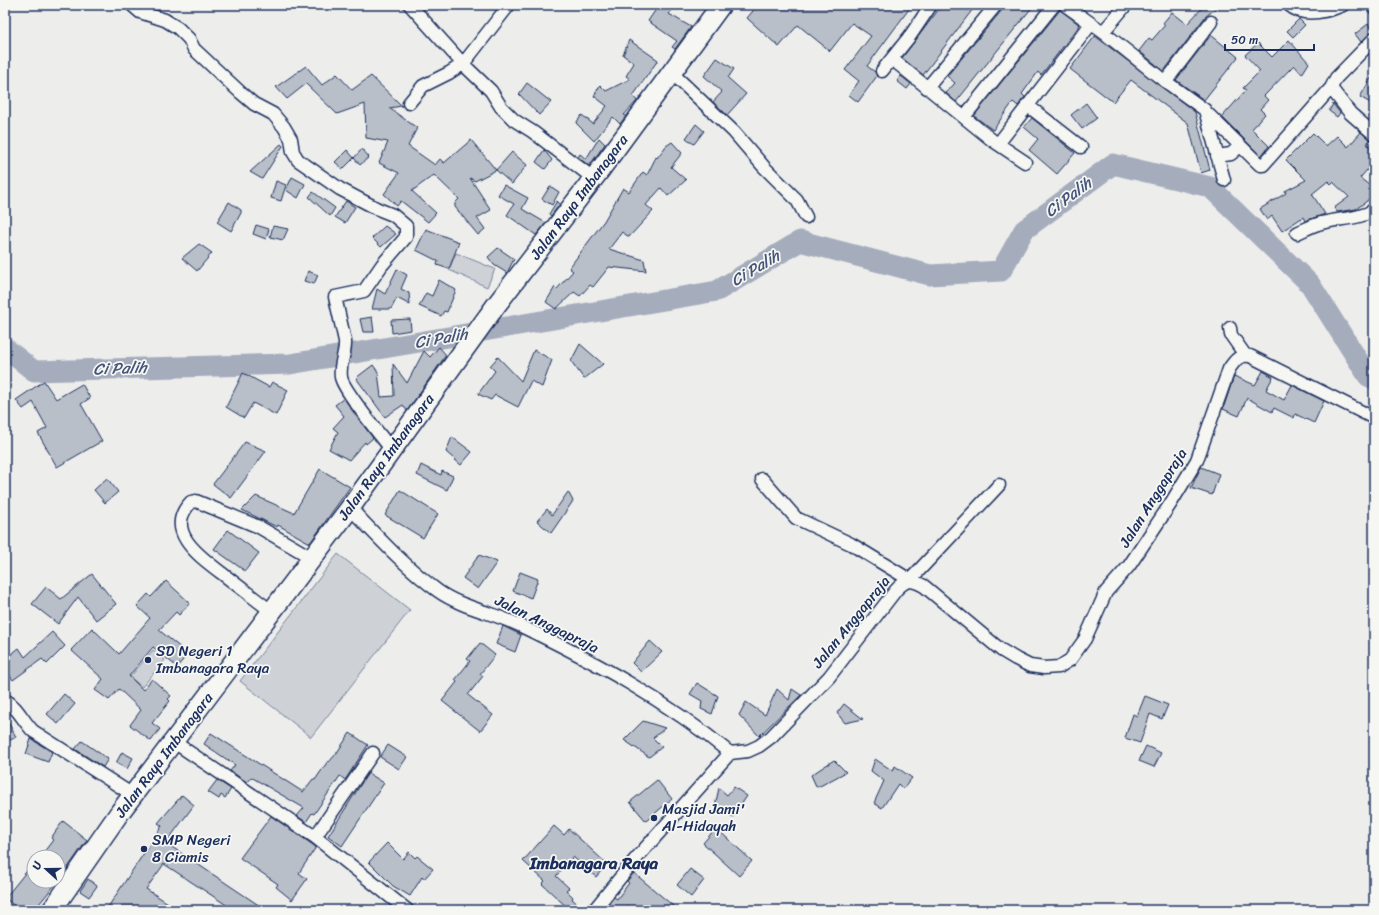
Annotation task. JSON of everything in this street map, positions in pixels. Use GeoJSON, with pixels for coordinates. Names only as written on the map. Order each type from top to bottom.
{"type":"FeatureCollection","features":[{"type":"Feature","properties":{"kind":"highway","name":"Jalan Raya Imbanagara"},"geometry":{"type":"LineString","coordinates":[[52,910],[133,795],[350,508],[497,304],[722,5]]}},
{"type":"Feature","properties":{"kind":"street"},"geometry":{"type":"LineString","coordinates":[[132,5],[140,12],[164,20],[178,28],[189,40],[194,49],[241,93],[254,104],[273,114],[284,127],[291,139],[293,152],[298,160],[340,189],[378,209],[393,215],[406,226],[406,237],[382,264],[364,291],[338,295],[336,297],[346,348],[341,364],[341,379],[343,384],[392,450]]}},
{"type":"Feature","properties":{"kind":"street"},"geometry":{"type":"LineString","coordinates":[[410,5],[463,64],[491,91],[501,107],[514,120],[533,132],[593,178]]}},
{"type":"Feature","properties":{"kind":"street"},"geometry":{"type":"LineString","coordinates":[[409,103],[423,86],[463,64],[509,5]]}},
{"type":"Feature","properties":{"kind":"street"},"geometry":{"type":"LineString","coordinates":[[882,71],[931,5]]}},
{"type":"Feature","properties":{"kind":"street"},"geometry":{"type":"LineString","coordinates":[[927,88],[996,5]]}},
{"type":"Feature","properties":{"kind":"street"},"geometry":{"type":"LineString","coordinates":[[964,117],[1054,5]]}},
{"type":"Feature","properties":{"kind":"street"},"geometry":{"type":"LineString","coordinates":[[1065,5],[1205,110],[1260,165],[1267,163],[1331,88],[1336,78],[1374,39]]}},
{"type":"Feature","properties":{"kind":"street"},"geometry":{"type":"LineString","coordinates":[[1103,32],[1126,5]]}},
{"type":"Feature","properties":{"kind":"street"},"geometry":{"type":"LineString","coordinates":[[1289,5],[1296,10],[1314,13],[1325,12],[1343,5]]}},
{"type":"Feature","properties":{"kind":"street"},"geometry":{"type":"LineString","coordinates":[[1166,81],[1211,22]]}},
{"type":"Feature","properties":{"kind":"street"},"geometry":{"type":"LineString","coordinates":[[998,144],[1091,24]]}},
{"type":"Feature","properties":{"kind":"street"},"geometry":{"type":"LineString","coordinates":[[892,59],[998,144],[1025,162]]}},
{"type":"Feature","properties":{"kind":"street"},"geometry":{"type":"LineString","coordinates":[[672,73],[734,132],[764,167],[797,200],[806,216]]}},
{"type":"Feature","properties":{"kind":"street"},"geometry":{"type":"LineString","coordinates":[[1331,88],[1350,113],[1374,134]]}},
{"type":"Feature","properties":{"kind":"street"},"geometry":{"type":"LineString","coordinates":[[1027,105],[1081,147]]}},
{"type":"Feature","properties":{"kind":"street"},"geometry":{"type":"LineString","coordinates":[[1205,110],[1224,180]]}},
{"type":"Feature","properties":{"kind":"street"},"geometry":{"type":"LineString","coordinates":[[1217,156],[1231,154],[1240,146]]}},
{"type":"Feature","properties":{"kind":"street"},"geometry":{"type":"LineString","coordinates":[[1297,233],[1318,224],[1369,213],[1374,210]]}},
{"type":"Feature","properties":{"kind":"street"},"geometry":{"type":"LineString","coordinates":[[1230,328],[1231,335],[1244,354],[1276,368],[1374,418]]}},
{"type":"Feature","properties":{"kind":"street","name":"Jalan Anggapraja"},"geometry":{"type":"LineString","coordinates":[[350,508],[378,537],[438,591],[452,599],[515,623],[564,647],[690,721],[730,753],[748,752],[759,746],[770,736],[829,677],[896,590],[905,582],[910,580],[924,586],[995,645],[1016,659],[1030,666],[1044,668],[1059,667],[1070,660],[1085,639],[1106,592],[1129,566],[1197,460],[1229,369],[1233,362],[1244,354]]}},
{"type":"Feature","properties":{"kind":"street"},"geometry":{"type":"LineString","coordinates":[[762,479],[796,518],[852,544],[910,580],[999,485]]}},
{"type":"Feature","properties":{"kind":"street"},"geometry":{"type":"LineString","coordinates":[[272,612],[194,552],[181,528],[180,519],[186,507],[191,502],[196,501],[259,527],[312,558]]}},
{"type":"Feature","properties":{"kind":"street"},"geometry":{"type":"LineString","coordinates":[[5,700],[14,706],[24,722],[33,730],[133,795]]}},
{"type":"Feature","properties":{"kind":"street"},"geometry":{"type":"LineString","coordinates":[[174,742],[315,837],[408,910]]}},
{"type":"Feature","properties":{"kind":"street"},"geometry":{"type":"LineString","coordinates":[[594,910],[633,862],[730,753]]}},
{"type":"Feature","properties":{"kind":"street"},"geometry":{"type":"LineString","coordinates":[[315,837],[373,754]]}},
{"type":"Feature","properties":{"kind":"shaded area"},"geometry":{"type":"Polygon","coordinates":[[[456,253],[495,269],[487,287],[449,270],[456,253]]]}},
{"type":"Feature","properties":{"kind":"shaded area"},"geometry":{"type":"Polygon","coordinates":[[[338,554],[410,610],[311,737],[240,681],[338,554]]]}},
{"type":"Feature","properties":{"kind":"shaded area"},"geometry":{"type":"Polygon","coordinates":[[[153,650],[165,660],[142,687],[130,677],[153,650]]]}},
{"type":"Feature","properties":{"kind":"building"},"geometry":{"type":"Polygon","coordinates":[[[659,5],[676,5],[669,14],[691,27],[675,49],[672,47],[677,41],[648,21],[659,5]]]}},
{"type":"Feature","properties":{"kind":"building"},"geometry":{"type":"Polygon","coordinates":[[[758,5],[912,5],[867,66],[875,72],[877,76],[858,102],[849,95],[859,81],[845,70],[871,36],[852,23],[830,51],[798,25],[779,47],[747,18],[758,5]]]}},
{"type":"Feature","properties":{"kind":"building"},"geometry":{"type":"Polygon","coordinates":[[[942,5],[976,5],[923,75],[902,58],[942,5]]]}},
{"type":"Feature","properties":{"kind":"building"},"geometry":{"type":"Polygon","coordinates":[[[1003,5],[1034,5],[956,102],[946,93],[955,83],[947,76],[1002,10],[1003,5]]]}},
{"type":"Feature","properties":{"kind":"building"},"geometry":{"type":"Polygon","coordinates":[[[1205,5],[1220,5],[1205,17],[1164,71],[1139,51],[1149,38],[1152,40],[1165,25],[1163,23],[1172,12],[1187,24],[1205,5]]]}},
{"type":"Feature","properties":{"kind":"building"},"geometry":{"type":"Polygon","coordinates":[[[1060,10],[1080,25],[1041,75],[1038,72],[1022,94],[1025,97],[1018,106],[1013,102],[993,130],[974,116],[1060,10]]]}},
{"type":"Feature","properties":{"kind":"building"},"geometry":{"type":"Polygon","coordinates":[[[1299,19],[1305,25],[1293,37],[1287,31],[1299,19]]]}},
{"type":"Feature","properties":{"kind":"building"},"geometry":{"type":"Polygon","coordinates":[[[1368,24],[1374,32],[1369,34],[1361,42],[1355,34],[1368,24]]]}},
{"type":"Feature","properties":{"kind":"building"},"geometry":{"type":"Polygon","coordinates":[[[1211,35],[1238,57],[1204,100],[1176,80],[1211,35]]]}},
{"type":"Feature","properties":{"kind":"building"},"geometry":{"type":"Polygon","coordinates":[[[1095,36],[1195,112],[1210,170],[1201,173],[1188,123],[1131,80],[1113,102],[1070,69],[1095,36]]]}},
{"type":"Feature","properties":{"kind":"building"},"geometry":{"type":"Polygon","coordinates":[[[629,40],[658,60],[633,96],[637,101],[624,115],[626,116],[620,124],[613,117],[594,141],[576,123],[582,115],[593,124],[607,106],[594,96],[600,85],[606,91],[630,79],[626,76],[634,63],[623,55],[629,40]]]}},
{"type":"Feature","properties":{"kind":"building"},"geometry":{"type":"Polygon","coordinates":[[[1289,40],[1309,63],[1302,74],[1294,65],[1264,96],[1268,100],[1260,109],[1265,114],[1252,129],[1269,146],[1261,156],[1222,117],[1246,90],[1243,88],[1260,71],[1245,55],[1258,43],[1272,57],[1289,40]]]}},
{"type":"Feature","properties":{"kind":"building"},"geometry":{"type":"Polygon","coordinates":[[[717,58],[734,69],[728,78],[746,94],[727,115],[713,102],[722,92],[704,76],[717,58]]]}},
{"type":"Feature","properties":{"kind":"building"},"geometry":{"type":"Polygon","coordinates":[[[306,66],[322,85],[337,74],[352,90],[371,76],[402,106],[389,108],[417,128],[408,146],[435,165],[440,159],[444,163],[471,140],[496,170],[475,181],[470,178],[491,210],[477,218],[485,229],[478,235],[455,207],[455,203],[459,199],[434,175],[412,191],[436,213],[428,222],[401,201],[397,206],[384,194],[399,173],[379,163],[388,142],[366,138],[365,104],[337,114],[306,84],[287,99],[276,87],[306,66]]]}},
{"type":"Feature","properties":{"kind":"building"},"geometry":{"type":"Polygon","coordinates":[[[1374,73],[1374,105],[1360,97],[1374,73]]]}},
{"type":"Feature","properties":{"kind":"building"},"geometry":{"type":"Polygon","coordinates":[[[901,76],[911,84],[907,89],[897,81],[901,76]]]}},
{"type":"Feature","properties":{"kind":"building"},"geometry":{"type":"Polygon","coordinates":[[[527,83],[551,102],[539,115],[519,94],[527,83]]]}},
{"type":"Feature","properties":{"kind":"building"},"geometry":{"type":"Polygon","coordinates":[[[1086,103],[1097,118],[1082,129],[1071,115],[1086,103]]]}},
{"type":"Feature","properties":{"kind":"building"},"geometry":{"type":"Polygon","coordinates":[[[1333,104],[1340,113],[1337,117],[1329,111],[1333,104]]]}},
{"type":"Feature","properties":{"kind":"building"},"geometry":{"type":"Polygon","coordinates":[[[1032,118],[1075,153],[1057,174],[1029,150],[1038,139],[1024,127],[1032,118]]]}},
{"type":"Feature","properties":{"kind":"building"},"geometry":{"type":"Polygon","coordinates":[[[696,124],[704,131],[694,144],[686,138],[696,124]]]}},
{"type":"Feature","properties":{"kind":"building"},"geometry":{"type":"Polygon","coordinates":[[[1361,132],[1370,140],[1367,144],[1374,150],[1374,162],[1360,178],[1374,189],[1374,192],[1367,201],[1356,209],[1337,212],[1334,208],[1349,197],[1333,182],[1331,184],[1328,181],[1312,194],[1325,214],[1305,221],[1303,217],[1282,231],[1272,216],[1267,220],[1260,209],[1286,193],[1285,191],[1306,180],[1286,160],[1313,133],[1326,146],[1337,136],[1348,147],[1361,132]]]}},
{"type":"Feature","properties":{"kind":"building"},"geometry":{"type":"Polygon","coordinates":[[[599,138],[605,144],[589,166],[578,157],[580,154],[586,159],[599,138]]]}},
{"type":"Feature","properties":{"kind":"building"},"geometry":{"type":"Polygon","coordinates":[[[672,142],[682,153],[671,167],[686,180],[668,196],[661,188],[646,205],[653,211],[629,237],[622,232],[609,249],[644,260],[646,271],[609,267],[593,287],[590,285],[580,296],[574,292],[556,309],[546,302],[555,287],[557,289],[573,271],[569,268],[604,221],[623,188],[629,192],[643,172],[647,175],[656,157],[657,158],[666,146],[672,142]]]}},
{"type":"Feature","properties":{"kind":"building"},"geometry":{"type":"Polygon","coordinates":[[[281,144],[283,146],[262,179],[250,172],[281,144]]]}},
{"type":"Feature","properties":{"kind":"building"},"geometry":{"type":"Polygon","coordinates":[[[362,149],[369,157],[360,165],[354,158],[362,149]]]}},
{"type":"Feature","properties":{"kind":"building"},"geometry":{"type":"Polygon","coordinates":[[[347,150],[354,158],[343,169],[335,162],[347,150]]]}},
{"type":"Feature","properties":{"kind":"building"},"geometry":{"type":"Polygon","coordinates":[[[544,150],[552,160],[545,169],[536,162],[544,150]]]}},
{"type":"Feature","properties":{"kind":"building"},"geometry":{"type":"Polygon","coordinates":[[[512,152],[527,165],[512,184],[496,170],[512,152]]]}},
{"type":"Feature","properties":{"kind":"building"},"geometry":{"type":"Polygon","coordinates":[[[292,177],[305,184],[298,198],[286,190],[292,177]]]}},
{"type":"Feature","properties":{"kind":"building"},"geometry":{"type":"Polygon","coordinates":[[[276,181],[286,185],[281,201],[271,198],[276,181]]]}},
{"type":"Feature","properties":{"kind":"building"},"geometry":{"type":"Polygon","coordinates":[[[504,185],[528,198],[522,209],[546,223],[536,235],[507,215],[514,204],[498,195],[504,185]]]}},
{"type":"Feature","properties":{"kind":"building"},"geometry":{"type":"Polygon","coordinates":[[[550,186],[559,192],[552,205],[542,199],[550,186]]]}},
{"type":"Feature","properties":{"kind":"building"},"geometry":{"type":"Polygon","coordinates":[[[313,192],[335,208],[330,216],[309,197],[313,192]]]}},
{"type":"Feature","properties":{"kind":"building"},"geometry":{"type":"Polygon","coordinates":[[[346,201],[355,207],[345,223],[335,217],[346,201]]]}},
{"type":"Feature","properties":{"kind":"building"},"geometry":{"type":"Polygon","coordinates":[[[557,201],[560,204],[551,216],[549,214],[557,201]]]}},
{"type":"Feature","properties":{"kind":"building"},"geometry":{"type":"Polygon","coordinates":[[[229,202],[241,210],[241,213],[231,231],[217,222],[229,202]]]}},
{"type":"Feature","properties":{"kind":"building"},"geometry":{"type":"Polygon","coordinates":[[[256,225],[269,229],[266,239],[253,234],[256,225]]]}},
{"type":"Feature","properties":{"kind":"building"},"geometry":{"type":"Polygon","coordinates":[[[273,226],[288,229],[283,240],[270,237],[273,226]]]}},
{"type":"Feature","properties":{"kind":"building"},"geometry":{"type":"Polygon","coordinates":[[[385,226],[396,234],[381,247],[372,238],[385,226]]]}},
{"type":"Feature","properties":{"kind":"building"},"geometry":{"type":"Polygon","coordinates":[[[426,229],[459,242],[449,269],[437,265],[438,261],[416,250],[426,229]]]}},
{"type":"Feature","properties":{"kind":"building"},"geometry":{"type":"Polygon","coordinates":[[[199,244],[212,253],[197,271],[182,258],[199,244]]]}},
{"type":"Feature","properties":{"kind":"building"},"geometry":{"type":"Polygon","coordinates":[[[498,248],[514,259],[507,273],[494,265],[488,257],[498,248]]]}},
{"type":"Feature","properties":{"kind":"building"},"geometry":{"type":"Polygon","coordinates":[[[397,269],[407,275],[401,289],[409,293],[410,305],[397,298],[391,309],[372,309],[377,289],[385,294],[397,269]]]}},
{"type":"Feature","properties":{"kind":"building"},"geometry":{"type":"Polygon","coordinates":[[[308,271],[318,275],[314,284],[304,281],[308,271]]]}},
{"type":"Feature","properties":{"kind":"building"},"geometry":{"type":"Polygon","coordinates":[[[439,280],[456,290],[447,312],[444,311],[441,316],[419,306],[426,293],[432,296],[439,280]]]}},
{"type":"Feature","properties":{"kind":"building"},"geometry":{"type":"Polygon","coordinates":[[[372,317],[374,332],[363,332],[360,319],[372,317]]]}},
{"type":"Feature","properties":{"kind":"building"},"geometry":{"type":"Polygon","coordinates":[[[410,319],[411,330],[392,333],[391,320],[410,319]]]}},
{"type":"Feature","properties":{"kind":"building"},"geometry":{"type":"Polygon","coordinates":[[[580,344],[603,364],[584,379],[571,361],[580,344]]]}},
{"type":"Feature","properties":{"kind":"building"},"geometry":{"type":"Polygon","coordinates":[[[439,347],[446,355],[407,411],[403,405],[385,417],[356,378],[373,365],[378,372],[381,397],[394,396],[393,364],[407,383],[424,351],[430,357],[439,347]]]}},
{"type":"Feature","properties":{"kind":"building"},"geometry":{"type":"Polygon","coordinates":[[[534,350],[552,360],[542,387],[531,381],[518,407],[495,395],[491,400],[478,394],[495,371],[490,366],[498,357],[521,381],[534,350]]]}},
{"type":"Feature","properties":{"kind":"building"},"geometry":{"type":"Polygon","coordinates":[[[1263,371],[1273,377],[1266,390],[1284,400],[1292,385],[1324,401],[1314,423],[1295,414],[1294,418],[1274,408],[1272,412],[1247,398],[1239,416],[1223,409],[1234,376],[1255,385],[1263,371]]]}},
{"type":"Feature","properties":{"kind":"building"},"geometry":{"type":"Polygon","coordinates":[[[243,373],[269,387],[272,382],[288,390],[276,415],[253,403],[244,418],[226,407],[243,373]]]}},
{"type":"Feature","properties":{"kind":"building"},"geometry":{"type":"Polygon","coordinates":[[[44,381],[56,399],[82,384],[90,398],[81,404],[102,441],[57,467],[38,433],[47,428],[33,402],[23,409],[16,400],[44,381]]]}},
{"type":"Feature","properties":{"kind":"building"},"geometry":{"type":"Polygon","coordinates":[[[344,398],[373,438],[366,444],[365,442],[349,460],[329,449],[338,432],[333,428],[344,416],[335,405],[344,398]]]}},
{"type":"Feature","properties":{"kind":"building"},"geometry":{"type":"Polygon","coordinates":[[[452,437],[472,452],[461,465],[446,452],[452,437]]]}},
{"type":"Feature","properties":{"kind":"building"},"geometry":{"type":"Polygon","coordinates":[[[245,442],[266,451],[231,498],[213,484],[245,442]]]}},
{"type":"Feature","properties":{"kind":"building"},"geometry":{"type":"Polygon","coordinates":[[[421,465],[441,475],[442,471],[453,476],[447,490],[417,475],[421,465]]]}},
{"type":"Feature","properties":{"kind":"building"},"geometry":{"type":"Polygon","coordinates":[[[1201,467],[1219,474],[1212,495],[1191,488],[1201,467]]]}},
{"type":"Feature","properties":{"kind":"building"},"geometry":{"type":"Polygon","coordinates":[[[320,469],[350,487],[310,543],[278,525],[277,527],[242,510],[256,496],[294,513],[320,469]]]}},
{"type":"Feature","properties":{"kind":"building"},"geometry":{"type":"Polygon","coordinates":[[[107,478],[118,492],[105,503],[94,490],[107,478]]]}},
{"type":"Feature","properties":{"kind":"building"},"geometry":{"type":"Polygon","coordinates":[[[400,490],[438,514],[423,538],[385,515],[400,490]]]}},
{"type":"Feature","properties":{"kind":"building"},"geometry":{"type":"Polygon","coordinates":[[[568,492],[573,501],[551,533],[537,521],[547,509],[552,515],[568,492]]]}},
{"type":"Feature","properties":{"kind":"building"},"geometry":{"type":"Polygon","coordinates":[[[228,530],[259,553],[245,571],[214,549],[228,530]]]}},
{"type":"Feature","properties":{"kind":"building"},"geometry":{"type":"Polygon","coordinates":[[[479,555],[497,562],[478,589],[463,578],[479,555]]]}},
{"type":"Feature","properties":{"kind":"building"},"geometry":{"type":"Polygon","coordinates":[[[520,572],[538,579],[531,598],[513,591],[520,572]]]}},
{"type":"Feature","properties":{"kind":"building"},"geometry":{"type":"Polygon","coordinates":[[[92,574],[116,604],[96,620],[78,597],[58,624],[32,604],[46,587],[61,599],[92,574]]]}},
{"type":"Feature","properties":{"kind":"building"},"geometry":{"type":"Polygon","coordinates":[[[166,581],[190,603],[179,615],[176,612],[159,630],[188,654],[177,667],[153,647],[129,676],[143,690],[152,679],[171,696],[168,699],[170,701],[152,723],[160,729],[151,741],[130,725],[141,710],[119,689],[109,700],[95,690],[103,679],[71,650],[92,628],[119,654],[150,618],[137,606],[148,594],[151,597],[166,581]]]}},
{"type":"Feature","properties":{"kind":"building"},"geometry":{"type":"Polygon","coordinates":[[[503,626],[521,635],[515,652],[496,644],[503,626]]]}},
{"type":"Feature","properties":{"kind":"building"},"geometry":{"type":"Polygon","coordinates":[[[52,632],[65,646],[47,664],[42,659],[13,680],[5,669],[5,659],[19,648],[25,657],[52,632]]]}},
{"type":"Feature","properties":{"kind":"building"},"geometry":{"type":"Polygon","coordinates":[[[650,641],[662,652],[641,672],[632,663],[650,641]]]}},
{"type":"Feature","properties":{"kind":"building"},"geometry":{"type":"Polygon","coordinates":[[[480,643],[495,655],[480,674],[483,676],[468,695],[493,715],[480,731],[442,701],[457,682],[455,680],[470,661],[467,659],[480,643]]]}},
{"type":"Feature","properties":{"kind":"building"},"geometry":{"type":"Polygon","coordinates":[[[697,683],[718,696],[712,714],[701,709],[702,701],[690,694],[697,683]]]}},
{"type":"Feature","properties":{"kind":"building"},"geometry":{"type":"Polygon","coordinates":[[[777,689],[789,700],[792,689],[801,695],[759,736],[739,715],[746,702],[765,715],[777,689]]]}},
{"type":"Feature","properties":{"kind":"building"},"geometry":{"type":"Polygon","coordinates":[[[64,694],[75,704],[58,724],[47,714],[64,694]]]}},
{"type":"Feature","properties":{"kind":"building"},"geometry":{"type":"Polygon","coordinates":[[[1145,696],[1168,705],[1162,719],[1150,714],[1140,743],[1125,738],[1133,714],[1137,716],[1145,696]]]}},
{"type":"Feature","properties":{"kind":"building"},"geometry":{"type":"Polygon","coordinates":[[[844,704],[863,719],[845,723],[837,713],[844,704]]]}},
{"type":"Feature","properties":{"kind":"building"},"geometry":{"type":"Polygon","coordinates":[[[5,716],[16,737],[5,743],[5,716]]]}},
{"type":"Feature","properties":{"kind":"building"},"geometry":{"type":"Polygon","coordinates":[[[643,721],[665,728],[653,738],[662,747],[649,757],[624,740],[643,721]]]}},
{"type":"Feature","properties":{"kind":"building"},"geometry":{"type":"Polygon","coordinates":[[[211,733],[303,792],[313,779],[315,780],[328,761],[329,762],[336,754],[350,733],[368,745],[345,780],[340,776],[314,814],[312,813],[306,822],[297,816],[304,808],[251,777],[247,782],[230,771],[235,765],[204,744],[211,733]]]}},
{"type":"Feature","properties":{"kind":"building"},"geometry":{"type":"Polygon","coordinates":[[[31,739],[52,752],[48,762],[26,754],[31,739]]]}},
{"type":"Feature","properties":{"kind":"building"},"geometry":{"type":"Polygon","coordinates":[[[82,741],[108,759],[103,767],[75,749],[82,741]]]}},
{"type":"Feature","properties":{"kind":"building"},"geometry":{"type":"Polygon","coordinates":[[[388,745],[407,757],[399,769],[380,757],[388,745]]]}},
{"type":"Feature","properties":{"kind":"building"},"geometry":{"type":"Polygon","coordinates":[[[1146,746],[1161,753],[1154,767],[1139,761],[1146,746]]]}},
{"type":"Feature","properties":{"kind":"building"},"geometry":{"type":"Polygon","coordinates":[[[122,752],[133,758],[127,769],[116,763],[122,752]]]}},
{"type":"Feature","properties":{"kind":"building"},"geometry":{"type":"Polygon","coordinates":[[[875,759],[893,771],[895,766],[912,778],[903,789],[898,784],[882,808],[874,803],[884,781],[871,771],[875,759]]]}},
{"type":"Feature","properties":{"kind":"building"},"geometry":{"type":"Polygon","coordinates":[[[834,760],[846,772],[820,786],[816,786],[811,775],[834,760]]]}},
{"type":"Feature","properties":{"kind":"building"},"geometry":{"type":"Polygon","coordinates":[[[368,773],[384,783],[342,846],[328,836],[368,773]]]}},
{"type":"Feature","properties":{"kind":"building"},"geometry":{"type":"Polygon","coordinates":[[[217,780],[231,789],[225,798],[221,795],[219,799],[208,792],[217,780]]]}},
{"type":"Feature","properties":{"kind":"building"},"geometry":{"type":"Polygon","coordinates":[[[657,780],[672,799],[646,821],[630,802],[657,780]]]}},
{"type":"Feature","properties":{"kind":"building"},"geometry":{"type":"Polygon","coordinates":[[[734,787],[747,796],[733,817],[715,806],[719,788],[727,795],[734,787]]]}},
{"type":"Feature","properties":{"kind":"building"},"geometry":{"type":"Polygon","coordinates":[[[182,795],[194,805],[166,843],[266,910],[225,910],[228,906],[164,864],[146,889],[179,910],[106,910],[162,826],[158,823],[182,795]]]}},
{"type":"Feature","properties":{"kind":"building"},"geometry":{"type":"Polygon","coordinates":[[[271,816],[316,847],[299,873],[307,879],[292,900],[276,887],[278,884],[240,858],[271,816]]]}},
{"type":"Feature","properties":{"kind":"building"},"geometry":{"type":"Polygon","coordinates":[[[63,821],[87,840],[66,870],[66,849],[46,849],[53,840],[51,838],[63,821]]]}},
{"type":"Feature","properties":{"kind":"building"},"geometry":{"type":"Polygon","coordinates":[[[554,826],[564,835],[569,829],[607,864],[596,877],[573,857],[556,876],[569,888],[566,890],[573,897],[572,899],[585,910],[570,910],[542,884],[545,881],[523,861],[554,826]]]}},
{"type":"Feature","properties":{"kind":"building"},"geometry":{"type":"Polygon","coordinates":[[[716,828],[752,861],[739,876],[703,843],[716,828]]]}},
{"type":"Feature","properties":{"kind":"building"},"geometry":{"type":"Polygon","coordinates":[[[387,843],[403,859],[409,852],[415,858],[417,856],[433,869],[424,879],[422,877],[410,896],[393,886],[369,862],[387,843]]]}},
{"type":"Feature","properties":{"kind":"building"},"geometry":{"type":"Polygon","coordinates":[[[690,869],[704,880],[691,897],[677,885],[690,869]]]}},
{"type":"Feature","properties":{"kind":"building"},"geometry":{"type":"Polygon","coordinates":[[[26,872],[26,889],[51,889],[34,910],[19,910],[5,898],[26,872]]]}},
{"type":"Feature","properties":{"kind":"building"},"geometry":{"type":"Polygon","coordinates":[[[634,873],[678,910],[633,910],[627,905],[623,910],[604,910],[614,897],[617,899],[629,883],[627,881],[634,873]]]}},
{"type":"Feature","properties":{"kind":"building"},"geometry":{"type":"Polygon","coordinates":[[[88,879],[97,886],[89,897],[80,891],[88,879]]]}},
{"type":"Feature","properties":{"kind":"waterway","name":"Ci Palih"},"geometry":{"type":"LineString","coordinates":[[5,348],[34,371],[290,364],[717,291],[800,241],[930,275],[1001,271],[1024,230],[1113,164],[1210,187],[1310,284],[1368,376],[1374,379]]}},
{"type":"Feature","properties":{"kind":"place","name":"SD Negeri 1 Imbanagara Raya"},"geometry":{"type":"Point","coordinates":[148,660]}},
{"type":"Feature","properties":{"kind":"place","name":"Masjid Jami' Al-Hidayah"},"geometry":{"type":"Point","coordinates":[654,818]}},
{"type":"Feature","properties":{"kind":"place","name":"SMP Negeri 8 Ciamis"},"geometry":{"type":"Point","coordinates":[144,849]}},
{"type":"Feature","properties":{"kind":"district","name":"Imbanagara Raya"},"geometry":{"type":"Point","coordinates":[594,863]}}]}
